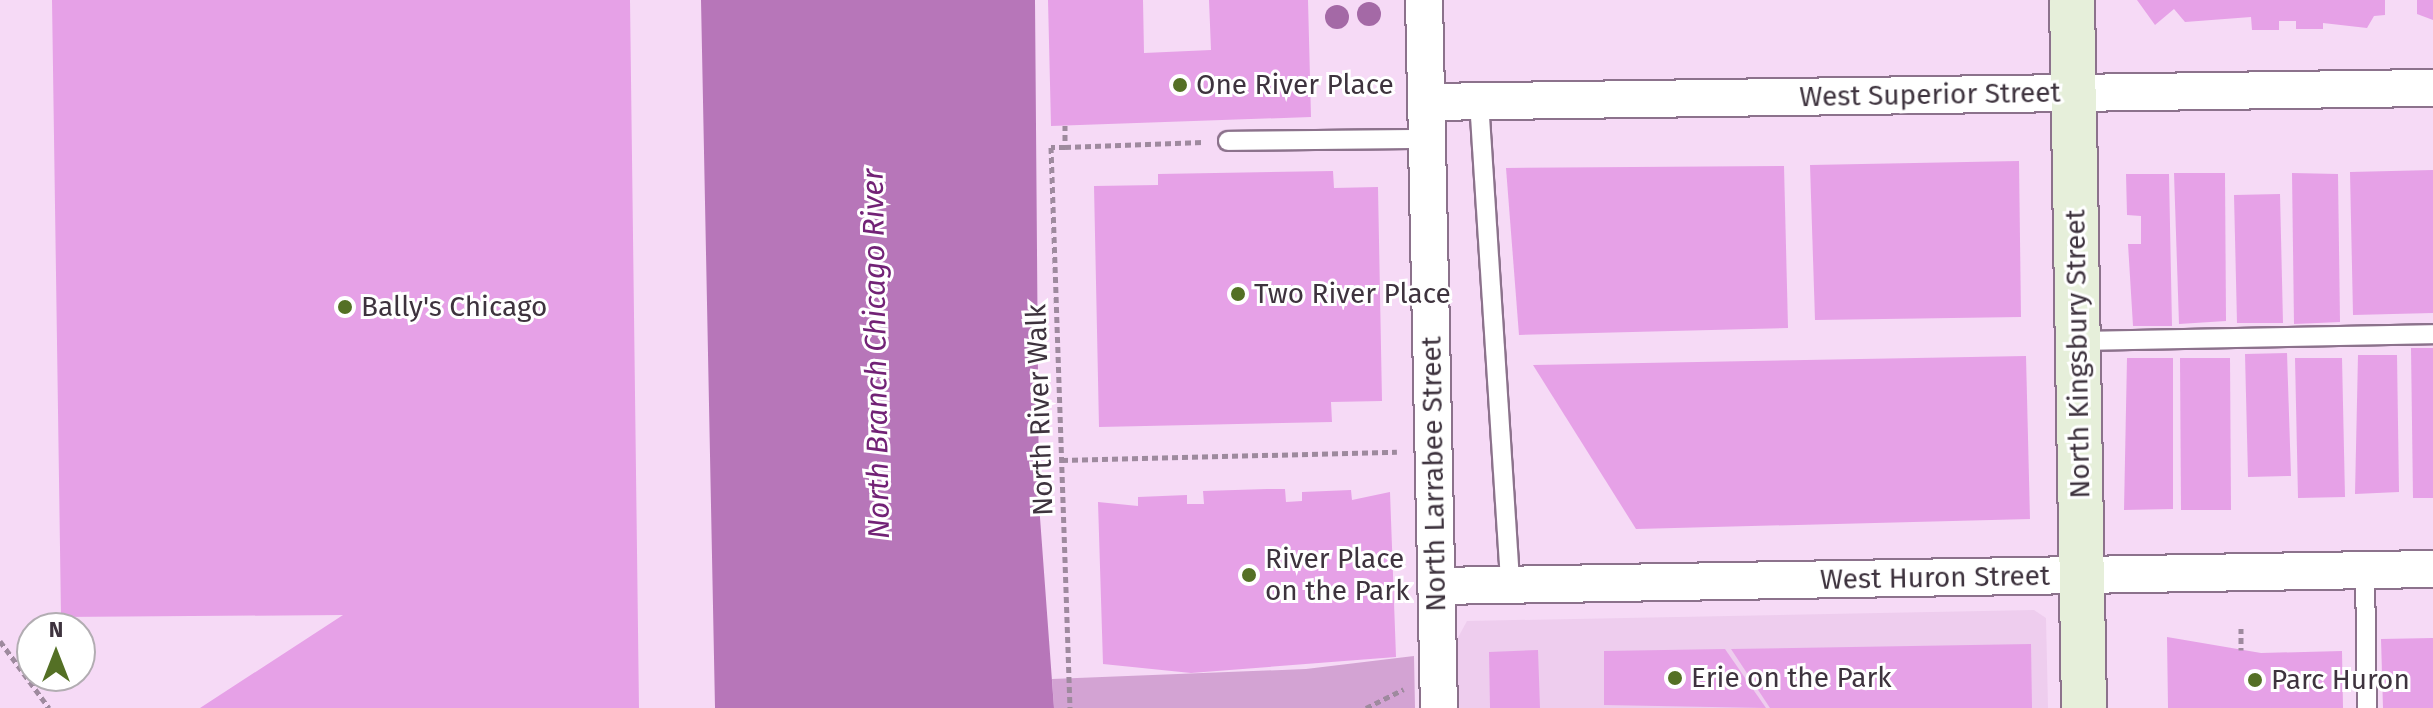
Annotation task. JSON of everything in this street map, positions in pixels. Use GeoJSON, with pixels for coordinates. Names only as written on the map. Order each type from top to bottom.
{"type":"FeatureCollection","features":[{"type":"Feature","properties":{"kind":"street","name":"North Larrabee Street"},"geometry":{"type":"LineString","coordinates":[[1424,0],[1439,708]]}},
{"type":"Feature","properties":{"kind":"street","name":"North Kingsbury Street"},"geometry":{"type":"LineString","coordinates":[[2072,0],[2084,708]]}},
{"type":"Feature","properties":{"kind":"street","name":"West Superior Street"},"geometry":{"type":"LineString","coordinates":[[1426,102],[2433,88]]}},
{"type":"Feature","properties":{"kind":"street","name":"West Huron Street"},"geometry":{"type":"LineString","coordinates":[[1437,586],[2433,569]]}},
{"type":"Feature","properties":{"kind":"lane"},"geometry":{"type":"LineString","coordinates":[[1479,101],[1510,585]]}},
{"type":"Feature","properties":{"kind":"lane"},"geometry":{"type":"LineString","coordinates":[[1228,141],[1427,139]]}},
{"type":"Feature","properties":{"kind":"lane"},"geometry":{"type":"LineString","coordinates":[[2077,341],[2433,334]]}},
{"type":"Feature","properties":{"kind":"lane"},"geometry":{"type":"LineString","coordinates":[[2365,571],[2367,708]]}},
{"type":"Feature","properties":{"kind":"path","name":"North River Walk"},"geometry":{"type":"LineString","coordinates":[[1065,125],[1065,147],[1051,147],[1070,708]]}},
{"type":"Feature","properties":{"kind":"path"},"geometry":{"type":"LineString","coordinates":[[1065,147],[1228,141]]}},
{"type":"Feature","properties":{"kind":"path"},"geometry":{"type":"LineString","coordinates":[[1062,460],[1397,452]]}},
{"type":"Feature","properties":{"kind":"path"},"geometry":{"type":"LineString","coordinates":[[2241,628],[2241,650]]}},
{"type":"Feature","properties":{"kind":"path"},"geometry":{"type":"LineString","coordinates":[[0,641],[49,708]]}},
{"type":"Feature","properties":{"kind":"path"},"geometry":{"type":"LineString","coordinates":[[1366,708],[1405,689]]}},
{"type":"Feature","properties":{"kind":"shaded area"},"geometry":{"type":"Polygon","coordinates":[[[2034,610],[2046,618],[2048,708],[1457,708],[1455,643],[1467,621],[2034,610]]]}},
{"type":"Feature","properties":{"kind":"shaded area"},"geometry":{"type":"Polygon","coordinates":[[[1414,656],[1415,708],[1054,708],[1052,679],[1306,669],[1414,656]]]}},
{"type":"Feature","properties":{"kind":"water","name":"North Branch Chicago River"},"geometry":{"type":"Polygon","coordinates":[[[701,0],[1035,0],[1039,504],[1054,708],[715,708],[701,0]]]}},
{"type":"Feature","properties":{"kind":"building","name":"Bally's Chicago"},"geometry":{"type":"Polygon","coordinates":[[[52,0],[630,0],[639,708],[200,708],[343,615],[96,617],[96,612],[61,612],[52,0]]]}},
{"type":"Feature","properties":{"kind":"building","name":"One River Place"},"geometry":{"type":"Polygon","coordinates":[[[1048,0],[1143,0],[1144,53],[1211,50],[1209,0],[1308,0],[1311,117],[1051,126],[1048,0]]]}},
{"type":"Feature","properties":{"kind":"building"},"geometry":{"type":"Polygon","coordinates":[[[2137,0],[2385,0],[2385,15],[2374,16],[2367,28],[2323,23],[2323,29],[2296,29],[2296,21],[2279,21],[2279,30],[2252,30],[2251,17],[2185,22],[2174,9],[2155,25],[2137,0]]]}},
{"type":"Feature","properties":{"kind":"building"},"geometry":{"type":"Polygon","coordinates":[[[2417,0],[2433,0],[2433,20],[2417,14],[2417,0]]]}},
{"type":"Feature","properties":{"kind":"building"},"geometry":{"type":"Polygon","coordinates":[[[2019,161],[2021,317],[1815,320],[1810,165],[2019,161]]]}},
{"type":"Feature","properties":{"kind":"building"},"geometry":{"type":"Polygon","coordinates":[[[1784,166],[1788,328],[1519,335],[1506,168],[1784,166]]]}},
{"type":"Feature","properties":{"kind":"building"},"geometry":{"type":"Polygon","coordinates":[[[2433,170],[2433,313],[2353,315],[2350,172],[2433,170]]]}},
{"type":"Feature","properties":{"kind":"building","name":"Two River Place"},"geometry":{"type":"Polygon","coordinates":[[[1333,171],[1334,188],[1378,187],[1382,401],[1331,402],[1332,422],[1099,427],[1094,186],[1158,185],[1158,174],[1333,171]]]}},
{"type":"Feature","properties":{"kind":"building"},"geometry":{"type":"Polygon","coordinates":[[[2174,173],[2225,173],[2226,321],[2179,324],[2174,173]]]}},
{"type":"Feature","properties":{"kind":"building"},"geometry":{"type":"Polygon","coordinates":[[[2292,173],[2338,174],[2340,322],[2294,324],[2292,173]]]}},
{"type":"Feature","properties":{"kind":"building"},"geometry":{"type":"Polygon","coordinates":[[[2126,174],[2169,174],[2172,326],[2133,326],[2128,244],[2141,244],[2141,216],[2127,215],[2126,174]]]}},
{"type":"Feature","properties":{"kind":"building"},"geometry":{"type":"Polygon","coordinates":[[[2280,194],[2283,323],[2237,323],[2234,195],[2280,194]]]}},
{"type":"Feature","properties":{"kind":"building"},"geometry":{"type":"Polygon","coordinates":[[[2411,348],[2433,348],[2433,498],[2413,498],[2411,348]]]}},
{"type":"Feature","properties":{"kind":"building"},"geometry":{"type":"Polygon","coordinates":[[[2287,353],[2291,476],[2248,477],[2245,354],[2287,353]]]}},
{"type":"Feature","properties":{"kind":"building"},"geometry":{"type":"Polygon","coordinates":[[[2358,355],[2397,355],[2399,492],[2355,494],[2358,355]]]}},
{"type":"Feature","properties":{"kind":"building"},"geometry":{"type":"Polygon","coordinates":[[[2026,356],[2030,519],[1636,529],[1533,365],[2026,356]]]}},
{"type":"Feature","properties":{"kind":"building"},"geometry":{"type":"Polygon","coordinates":[[[2127,358],[2173,358],[2173,509],[2124,510],[2127,358]]]}},
{"type":"Feature","properties":{"kind":"building"},"geometry":{"type":"Polygon","coordinates":[[[2180,358],[2230,358],[2231,510],[2181,510],[2180,358]]]}},
{"type":"Feature","properties":{"kind":"building"},"geometry":{"type":"Polygon","coordinates":[[[2295,358],[2342,358],[2345,497],[2298,498],[2295,358]]]}},
{"type":"Feature","properties":{"kind":"building","name":"River Place on the Park"},"geometry":{"type":"Polygon","coordinates":[[[1285,489],[1286,502],[1302,501],[1302,492],[1351,490],[1352,500],[1390,492],[1396,657],[1191,673],[1103,664],[1098,502],[1138,506],[1138,497],[1187,495],[1187,504],[1204,504],[1203,491],[1285,489]]]}},
{"type":"Feature","properties":{"kind":"building","name":"Parc Huron"},"geometry":{"type":"Polygon","coordinates":[[[2167,637],[2261,653],[2342,651],[2343,708],[2168,708],[2167,637]]]}},
{"type":"Feature","properties":{"kind":"building"},"geometry":{"type":"Polygon","coordinates":[[[2433,638],[2433,708],[2383,708],[2381,639],[2433,638]]]}},
{"type":"Feature","properties":{"kind":"building"},"geometry":{"type":"Polygon","coordinates":[[[2031,644],[2032,708],[1770,708],[1731,649],[2031,644]]]}},
{"type":"Feature","properties":{"kind":"building","name":"Erie on the Park"},"geometry":{"type":"Polygon","coordinates":[[[1725,649],[1766,708],[1604,705],[1604,651],[1725,649]]]}},
{"type":"Feature","properties":{"kind":"building"},"geometry":{"type":"Polygon","coordinates":[[[1538,650],[1540,708],[1490,708],[1489,652],[1538,650]]]}},
{"type":"Feature","properties":{"kind":"place","name":"One River Place"},"geometry":{"type":"Point","coordinates":[1180,85]}},
{"type":"Feature","properties":{"kind":"place","name":"Two River Place"},"geometry":{"type":"Point","coordinates":[1238,294]}},
{"type":"Feature","properties":{"kind":"place","name":"Bally's Chicago"},"geometry":{"type":"Point","coordinates":[345,307]}},
{"type":"Feature","properties":{"kind":"place","name":"River Place on the Park"},"geometry":{"type":"Point","coordinates":[1249,575]}},
{"type":"Feature","properties":{"kind":"place","name":"Erie on the Park"},"geometry":{"type":"Point","coordinates":[1675,678]}},
{"type":"Feature","properties":{"kind":"place","name":"Parc Huron"},"geometry":{"type":"Point","coordinates":[2255,680]}}]}
